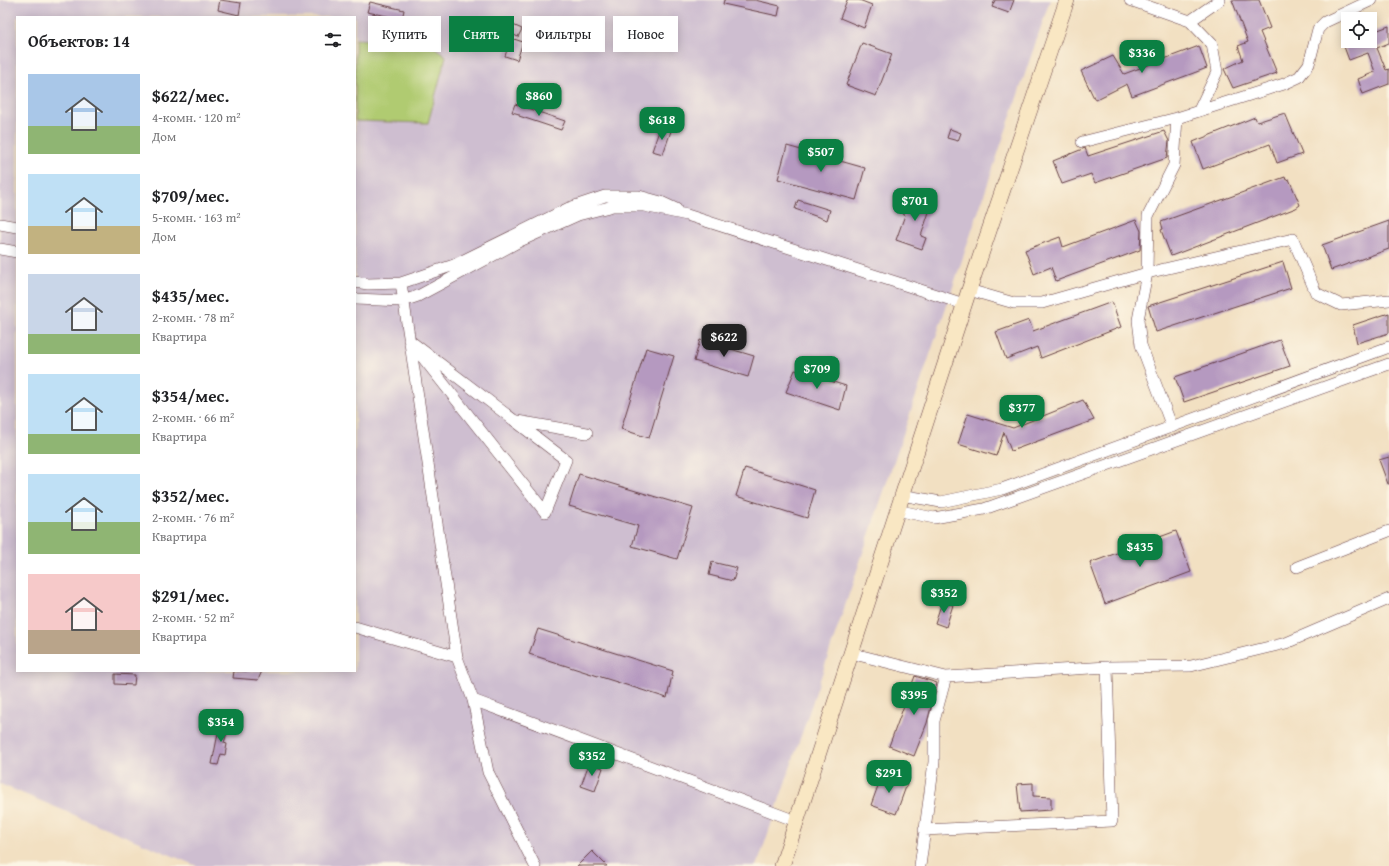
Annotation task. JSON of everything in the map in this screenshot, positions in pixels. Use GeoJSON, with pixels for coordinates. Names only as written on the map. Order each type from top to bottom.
{"type":"FeatureCollection","features":[{"type":"Feature","properties":{"kind":"main road"},"geometry":{"type":"LineString","coordinates":[[782,866],[966,297],[1067,0]]}},
{"type":"Feature","properties":{"kind":"street"},"geometry":{"type":"LineString","coordinates":[[1130,0],[1190,21],[1212,44],[1217,72],[1199,110]]}},
{"type":"Feature","properties":{"kind":"street"},"geometry":{"type":"LineString","coordinates":[[1190,21],[1220,0]]}},
{"type":"Feature","properties":{"kind":"street"},"geometry":{"type":"LineString","coordinates":[[1082,142],[1177,118],[1284,84],[1299,77],[1309,64],[1318,29],[1325,22],[1372,0]]}},
{"type":"Feature","properties":{"kind":"street"},"geometry":{"type":"LineString","coordinates":[[1172,427],[1140,345],[1138,320],[1147,272],[1148,216],[1174,165],[1177,118]]}},
{"type":"Feature","properties":{"kind":"street"},"geometry":{"type":"LineString","coordinates":[[356,282],[368,284],[401,283],[454,265],[569,208],[605,196],[639,196],[661,202],[687,215]]}},
{"type":"Feature","properties":{"kind":"street"},"geometry":{"type":"LineString","coordinates":[[356,299],[403,301],[418,296],[520,241],[578,215],[613,206],[636,206],[687,215],[966,297],[1014,303],[1042,303],[1147,272],[1293,239],[1316,293],[1341,305],[1389,300]]}},
{"type":"Feature","properties":{"kind":"street"},"geometry":{"type":"LineString","coordinates":[[0,224],[16,227]]}},
{"type":"Feature","properties":{"kind":"street"},"geometry":{"type":"LineString","coordinates":[[0,249],[16,252]]}},
{"type":"Feature","properties":{"kind":"street"},"geometry":{"type":"LineString","coordinates":[[401,283],[457,657],[472,700],[488,772],[535,866]]}},
{"type":"Feature","properties":{"kind":"street"},"geometry":{"type":"LineString","coordinates":[[409,340],[566,460],[545,512],[409,340]]}},
{"type":"Feature","properties":{"kind":"street"},"geometry":{"type":"LineString","coordinates":[[901,495],[941,502],[1002,490],[1389,347]]}},
{"type":"Feature","properties":{"kind":"street"},"geometry":{"type":"LineString","coordinates":[[896,510],[934,518],[984,509],[1389,364]]}},
{"type":"Feature","properties":{"kind":"street"},"geometry":{"type":"LineString","coordinates":[[515,421],[587,433]]}},
{"type":"Feature","properties":{"kind":"street"},"geometry":{"type":"LineString","coordinates":[[1297,567],[1389,531]]}},
{"type":"Feature","properties":{"kind":"street"},"geometry":{"type":"LineString","coordinates":[[850,653],[946,677],[1107,666],[1191,666],[1286,643],[1389,599]]}},
{"type":"Feature","properties":{"kind":"street"},"geometry":{"type":"LineString","coordinates":[[356,627],[457,657]]}},
{"type":"Feature","properties":{"kind":"street"},"geometry":{"type":"LineString","coordinates":[[924,830],[1112,821],[1107,666]]}},
{"type":"Feature","properties":{"kind":"street"},"geometry":{"type":"LineString","coordinates":[[920,866],[934,762],[934,722],[946,677]]}},
{"type":"Feature","properties":{"kind":"street"},"geometry":{"type":"LineString","coordinates":[[472,700],[796,821]]}},
{"type":"Feature","properties":{"kind":"shaded area"},"geometry":{"type":"Polygon","coordinates":[[[0,0],[1050,0],[757,866],[197,866],[0,784],[0,0]]]}},
{"type":"Feature","properties":{"kind":"green space"},"geometry":{"type":"Polygon","coordinates":[[[356,39],[368,40],[368,52],[441,52],[446,56],[428,123],[356,121],[356,39]]]}},
{"type":"Feature","properties":{"kind":"building"},"geometry":{"type":"Polygon","coordinates":[[[220,0],[241,3],[239,15],[218,10],[220,0]]]}},
{"type":"Feature","properties":{"kind":"building"},"geometry":{"type":"Polygon","coordinates":[[[724,0],[755,0],[780,6],[778,16],[723,4],[724,0]]]}},
{"type":"Feature","properties":{"kind":"building"},"geometry":{"type":"Polygon","coordinates":[[[847,0],[859,0],[872,5],[864,28],[840,18],[847,0]]]}},
{"type":"Feature","properties":{"kind":"building"},"geometry":{"type":"Polygon","coordinates":[[[995,0],[1014,0],[1009,13],[992,7],[995,0]]]}},
{"type":"Feature","properties":{"kind":"building"},"geometry":{"type":"Polygon","coordinates":[[[1232,0],[1259,0],[1270,28],[1260,32],[1277,73],[1233,88],[1224,69],[1243,60],[1238,46],[1248,42],[1232,0]]]}},
{"type":"Feature","properties":{"kind":"building"},"geometry":{"type":"Polygon","coordinates":[[[370,2],[404,10],[403,16],[387,16],[367,12],[370,2]]]}},
{"type":"Feature","properties":{"kind":"building"},"geometry":{"type":"Polygon","coordinates":[[[514,25],[522,29],[518,37],[514,35],[514,25]]]}},
{"type":"Feature","properties":{"kind":"building"},"geometry":{"type":"Polygon","coordinates":[[[1389,26],[1389,43],[1377,48],[1377,30],[1389,26]]]}},
{"type":"Feature","properties":{"kind":"building"},"geometry":{"type":"Polygon","coordinates":[[[514,39],[522,42],[517,60],[505,56],[506,52],[514,52],[514,39]]]}},
{"type":"Feature","properties":{"kind":"building"},"geometry":{"type":"Polygon","coordinates":[[[862,43],[892,54],[876,96],[846,85],[862,43]]]}},
{"type":"Feature","properties":{"kind":"building"},"geometry":{"type":"Polygon","coordinates":[[[1199,46],[1207,68],[1132,96],[1127,84],[1095,100],[1081,71],[1113,56],[1124,74],[1199,46]]]}},
{"type":"Feature","properties":{"kind":"building"},"geometry":{"type":"Polygon","coordinates":[[[1344,48],[1377,48],[1386,70],[1389,69],[1389,84],[1363,94],[1358,79],[1375,72],[1368,53],[1349,60],[1344,48]]]}},
{"type":"Feature","properties":{"kind":"building"},"geometry":{"type":"Polygon","coordinates":[[[515,104],[565,121],[561,130],[519,116],[519,114],[512,112],[515,104]]]}},
{"type":"Feature","properties":{"kind":"building"},"geometry":{"type":"Polygon","coordinates":[[[1285,113],[1302,154],[1277,163],[1270,144],[1203,169],[1193,142],[1255,117],[1257,122],[1285,113]]]}},
{"type":"Feature","properties":{"kind":"building"},"geometry":{"type":"Polygon","coordinates":[[[660,128],[671,131],[663,154],[652,151],[660,128]]]}},
{"type":"Feature","properties":{"kind":"building"},"geometry":{"type":"Polygon","coordinates":[[[950,129],[961,133],[958,141],[947,138],[950,129]]]}},
{"type":"Feature","properties":{"kind":"building"},"geometry":{"type":"Polygon","coordinates":[[[1164,131],[1169,141],[1167,158],[1095,183],[1091,174],[1062,184],[1053,161],[1085,148],[1088,156],[1164,131]]]}},
{"type":"Feature","properties":{"kind":"building"},"geometry":{"type":"Polygon","coordinates":[[[787,146],[865,168],[856,200],[778,179],[787,146]]]}},
{"type":"Feature","properties":{"kind":"building"},"geometry":{"type":"Polygon","coordinates":[[[1285,177],[1286,180],[1289,179],[1300,205],[1296,208],[1171,256],[1161,230],[1163,229],[1161,222],[1285,177]]]}},
{"type":"Feature","properties":{"kind":"building"},"geometry":{"type":"Polygon","coordinates":[[[915,194],[933,200],[921,236],[926,238],[922,249],[896,240],[905,215],[903,214],[908,200],[912,202],[915,194]]]}},
{"type":"Feature","properties":{"kind":"building"},"geometry":{"type":"Polygon","coordinates":[[[798,200],[830,210],[827,220],[795,209],[798,200]]]}},
{"type":"Feature","properties":{"kind":"building"},"geometry":{"type":"Polygon","coordinates":[[[1136,220],[1141,231],[1140,250],[1056,281],[1051,267],[1034,274],[1025,250],[1060,237],[1063,247],[1136,220]]]}},
{"type":"Feature","properties":{"kind":"building"},"geometry":{"type":"Polygon","coordinates":[[[1389,221],[1389,249],[1331,270],[1322,245],[1389,221]]]}},
{"type":"Feature","properties":{"kind":"building"},"geometry":{"type":"Polygon","coordinates":[[[1283,262],[1291,288],[1156,332],[1148,306],[1283,262]]]}},
{"type":"Feature","properties":{"kind":"building"},"geometry":{"type":"Polygon","coordinates":[[[1112,302],[1121,327],[1041,358],[1037,347],[1006,359],[996,332],[1029,320],[1033,331],[1112,302]]]}},
{"type":"Feature","properties":{"kind":"building"},"geometry":{"type":"Polygon","coordinates":[[[1389,313],[1389,333],[1357,343],[1353,325],[1389,313]]]}},
{"type":"Feature","properties":{"kind":"building"},"geometry":{"type":"Polygon","coordinates":[[[700,340],[754,356],[748,377],[694,361],[700,340]]]}},
{"type":"Feature","properties":{"kind":"building"},"geometry":{"type":"Polygon","coordinates":[[[1280,340],[1290,366],[1184,402],[1175,377],[1280,340]]]}},
{"type":"Feature","properties":{"kind":"building"},"geometry":{"type":"Polygon","coordinates":[[[646,348],[674,356],[649,438],[621,429],[646,348]]]}},
{"type":"Feature","properties":{"kind":"building"},"geometry":{"type":"Polygon","coordinates":[[[795,370],[846,386],[840,410],[786,392],[795,370]]]}},
{"type":"Feature","properties":{"kind":"building"},"geometry":{"type":"Polygon","coordinates":[[[1083,400],[1094,420],[1011,451],[1004,432],[996,456],[958,444],[968,414],[1013,428],[1083,400]]]}},
{"type":"Feature","properties":{"kind":"building"},"geometry":{"type":"Polygon","coordinates":[[[1389,457],[1389,484],[1388,484],[1379,460],[1389,457]]]}},
{"type":"Feature","properties":{"kind":"building"},"geometry":{"type":"Polygon","coordinates":[[[745,468],[815,490],[807,518],[736,496],[745,468]]]}},
{"type":"Feature","properties":{"kind":"building"},"geometry":{"type":"Polygon","coordinates":[[[579,474],[693,508],[677,559],[632,546],[638,526],[569,506],[579,474]]]}},
{"type":"Feature","properties":{"kind":"building"},"geometry":{"type":"Polygon","coordinates":[[[1176,531],[1191,572],[1105,604],[1090,563],[1176,531]]]}},
{"type":"Feature","properties":{"kind":"building"},"geometry":{"type":"Polygon","coordinates":[[[712,562],[737,568],[733,581],[709,575],[712,562]]]}},
{"type":"Feature","properties":{"kind":"building"},"geometry":{"type":"Polygon","coordinates":[[[942,602],[953,605],[946,627],[935,623],[942,602]]]}},
{"type":"Feature","properties":{"kind":"building"},"geometry":{"type":"Polygon","coordinates":[[[538,629],[673,671],[667,698],[529,654],[538,629]]]}},
{"type":"Feature","properties":{"kind":"building"},"geometry":{"type":"Polygon","coordinates":[[[234,672],[262,672],[258,680],[233,678],[234,672]]]}},
{"type":"Feature","properties":{"kind":"building"},"geometry":{"type":"Polygon","coordinates":[[[115,674],[135,675],[134,685],[115,684],[115,674]]]}},
{"type":"Feature","properties":{"kind":"building"},"geometry":{"type":"Polygon","coordinates":[[[915,676],[937,683],[927,723],[914,756],[889,746],[915,676]]]}},
{"type":"Feature","properties":{"kind":"building"},"geometry":{"type":"Polygon","coordinates":[[[230,722],[224,743],[227,744],[225,755],[221,754],[218,765],[212,764],[220,723],[230,722]]]}},
{"type":"Feature","properties":{"kind":"building"},"geometry":{"type":"Polygon","coordinates":[[[589,763],[603,768],[595,791],[581,786],[589,763]]]}},
{"type":"Feature","properties":{"kind":"building"},"geometry":{"type":"Polygon","coordinates":[[[882,775],[907,784],[896,814],[871,805],[882,775]]]}},
{"type":"Feature","properties":{"kind":"building"},"geometry":{"type":"Polygon","coordinates":[[[1033,783],[1033,796],[1051,797],[1051,810],[1020,812],[1017,784],[1033,783]]]}},
{"type":"Feature","properties":{"kind":"building"},"geometry":{"type":"Polygon","coordinates":[[[592,851],[607,866],[577,866],[592,851]]]}}]}
